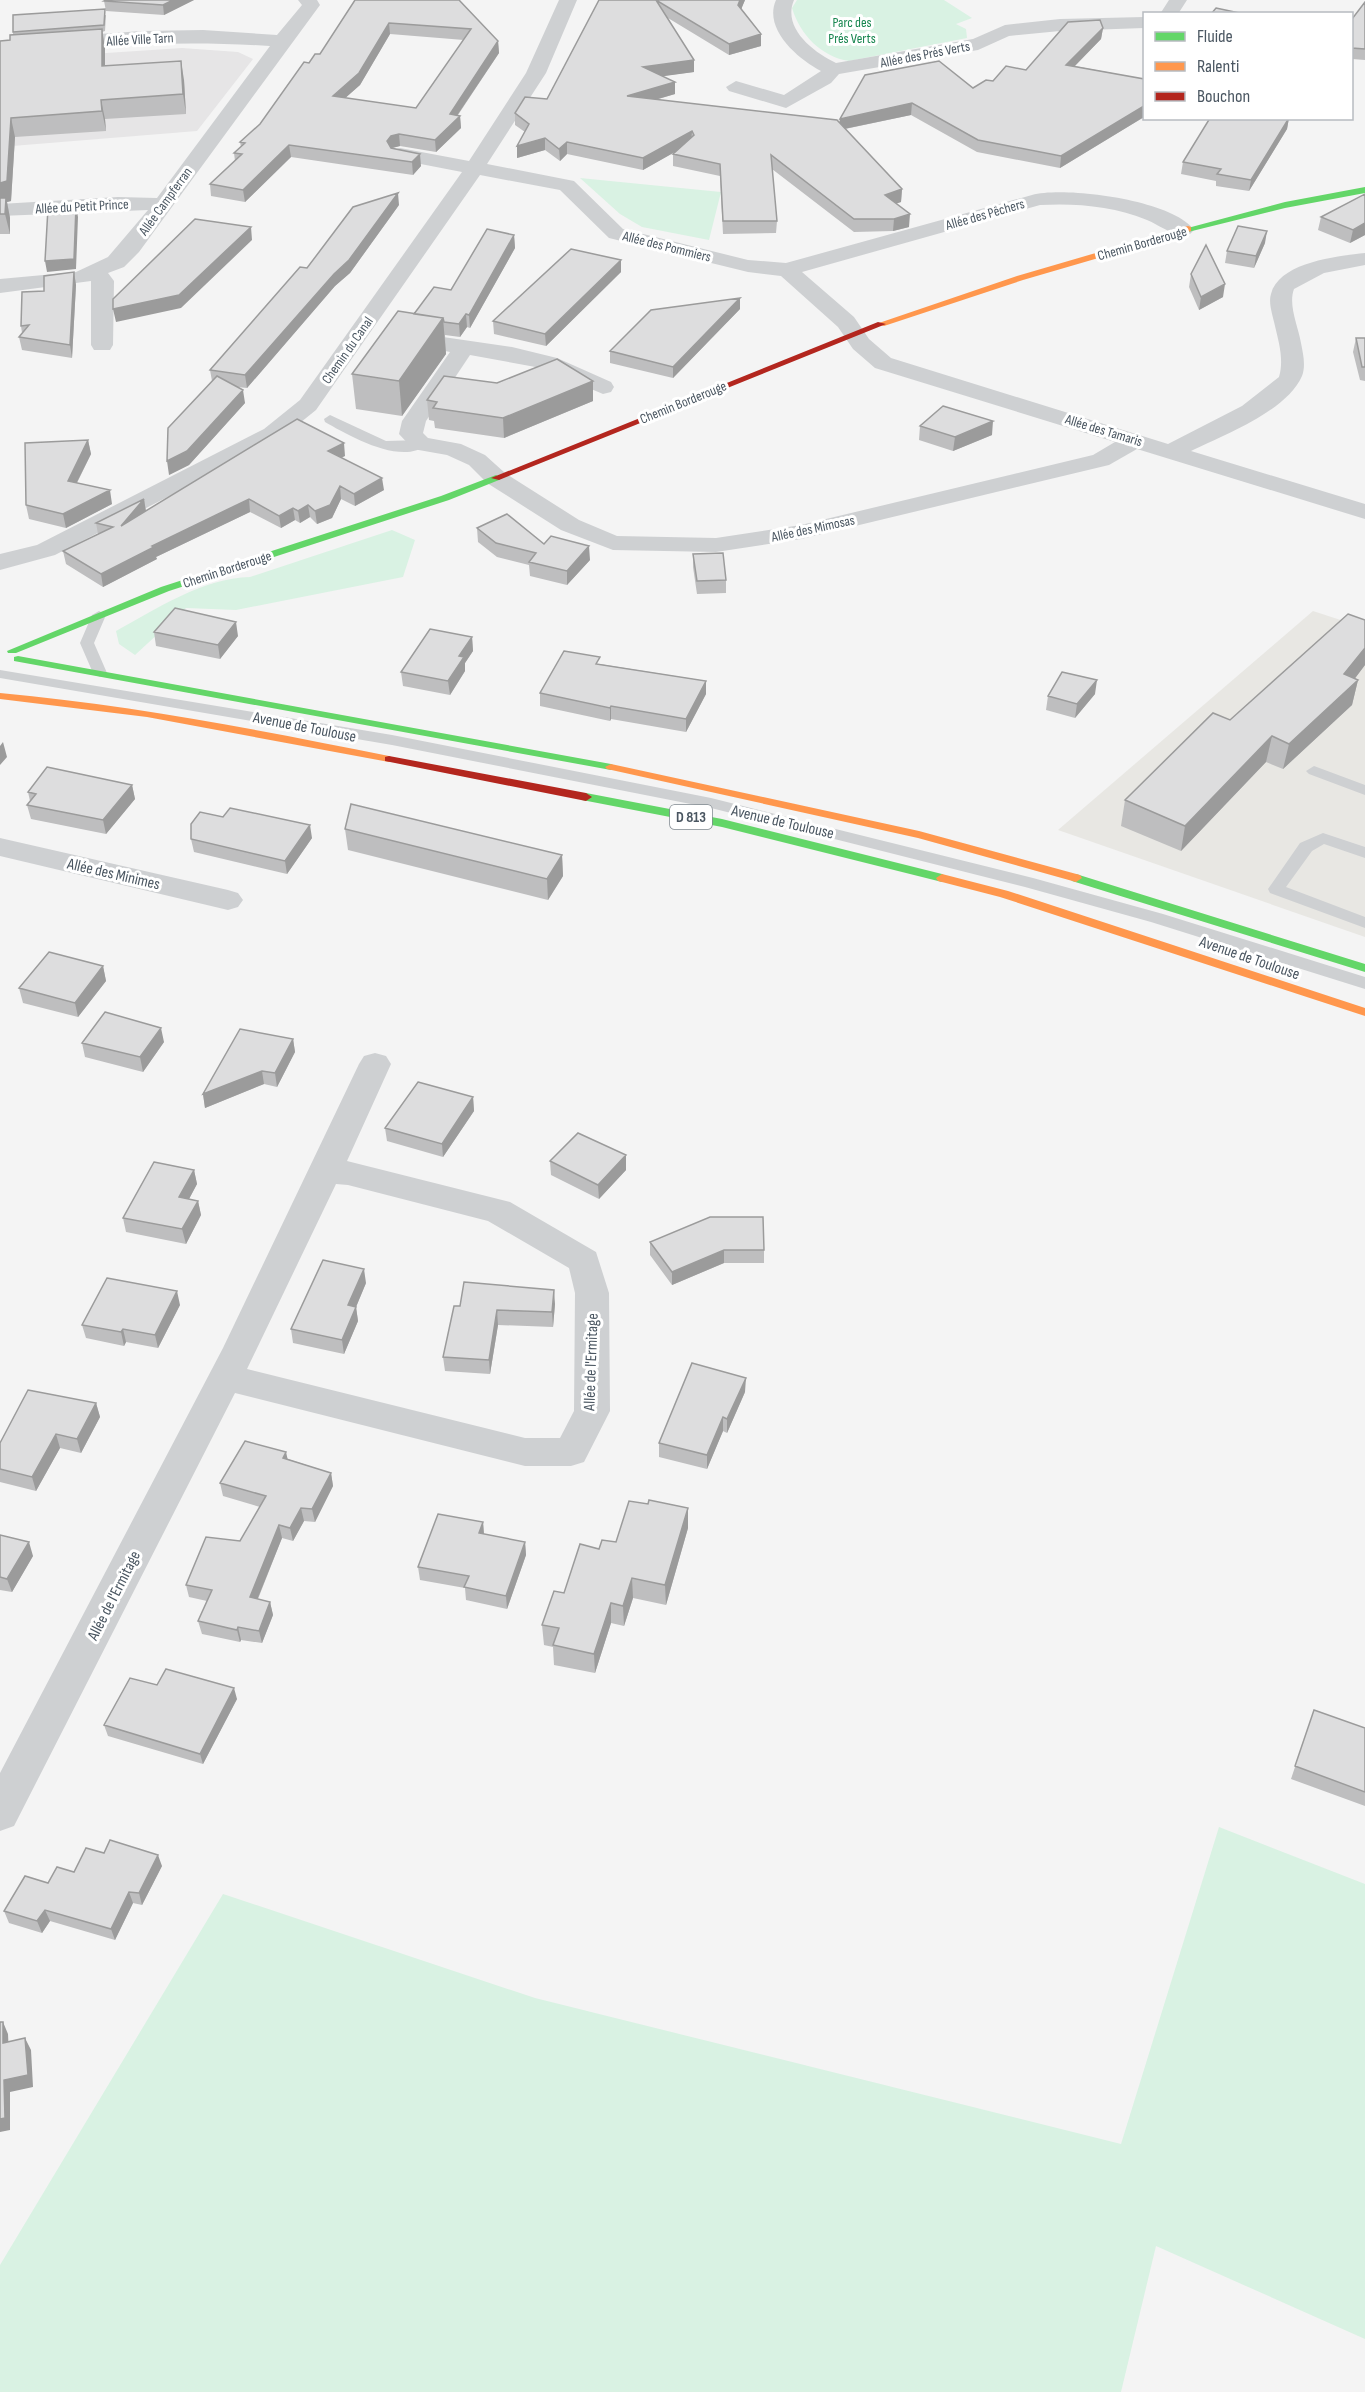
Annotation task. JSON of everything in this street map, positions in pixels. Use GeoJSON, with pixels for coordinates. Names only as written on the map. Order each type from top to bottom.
{"type":"FeatureCollection","features":[{"type":"Feature","properties":{"kind":"main road","name":"Chemin Borderouge"},"geometry":{"type":"LineString","coordinates":[[10,652],[165,589],[428,504],[855,333],[1020,278],[1183,230],[1285,205],[1365,190]]}},
{"type":"Feature","properties":{"kind":"main road","name":"Avenue de Toulouse"},"geometry":{"type":"LineString","coordinates":[[10,652],[100,673],[693,783],[910,833],[1109,888],[1365,968]]}},
{"type":"Feature","properties":{"kind":"main road"},"geometry":{"type":"LineString","coordinates":[[0,688],[7,676],[19,668],[10,652]]}},
{"type":"Feature","properties":{"kind":"main road","name":"Avenue de Toulouse"},"geometry":{"type":"LineString","coordinates":[[0,696],[53,700],[243,731],[722,823],[1004,894],[1365,1012]]}},
{"type":"Feature","properties":{"kind":"main road"},"geometry":{"type":"LineString","coordinates":[[1297,990],[1345,991],[1365,984]]}},
{"type":"Feature","properties":{"kind":"street"},"geometry":{"type":"LineString","coordinates":[[281,40],[303,21],[311,5],[307,0]]}},
{"type":"Feature","properties":{"kind":"street","name":"Chemin du Canal"},"geometry":{"type":"LineString","coordinates":[[0,562],[21,558],[56,544],[272,434],[308,405],[475,167],[536,73],[568,0]]}},
{"type":"Feature","properties":{"kind":"street"},"geometry":{"type":"LineString","coordinates":[[736,87],[786,102],[824,79],[833,69],[811,58],[784,27],[781,9],[785,0]]}},
{"type":"Feature","properties":{"kind":"street","name":"Allée des Prés Verts"},"geometry":{"type":"LineString","coordinates":[[833,69],[978,44],[1005,31],[1060,25],[1143,23]]}},
{"type":"Feature","properties":{"kind":"street","name":"Allée Ville Tarn"},"geometry":{"type":"LineString","coordinates":[[0,47],[142,37],[203,36],[281,40]]}},
{"type":"Feature","properties":{"kind":"street","name":"Allée Campferran"},"geometry":{"type":"LineString","coordinates":[[0,286],[59,282],[95,272],[116,262],[131,247],[277,52],[281,40]]}},
{"type":"Feature","properties":{"kind":"street","name":"Allée des Pommiers"},"geometry":{"type":"LineString","coordinates":[[400,154],[567,185],[616,234],[748,266],[787,270]]}},
{"type":"Feature","properties":{"kind":"street","name":"Allée des Pêchers"},"geometry":{"type":"LineString","coordinates":[[787,270],[1039,199],[1066,196],[1100,201],[1157,215],[1183,230]]}},
{"type":"Feature","properties":{"kind":"street","name":"Allée du Petit Prince"},"geometry":{"type":"LineString","coordinates":[[0,210],[118,203],[163,204]]}},
{"type":"Feature","properties":{"kind":"street"},"geometry":{"type":"LineString","coordinates":[[1172,451],[1263,403],[1289,378],[1293,358],[1281,294],[1287,282],[1301,274],[1341,261],[1365,259]]}},
{"type":"Feature","properties":{"kind":"street"},"geometry":{"type":"LineString","coordinates":[[787,270],[855,333]]}},
{"type":"Feature","properties":{"kind":"street"},"geometry":{"type":"LineString","coordinates":[[95,272],[103,281],[102,345]]}},
{"type":"Feature","properties":{"kind":"street","name":"Allée des Tamaris"},"geometry":{"type":"LineString","coordinates":[[855,333],[861,344],[883,363],[1365,512]]}},
{"type":"Feature","properties":{"kind":"street"},"geometry":{"type":"LineString","coordinates":[[423,341],[512,354],[549,363],[603,387]]}},
{"type":"Feature","properties":{"kind":"street"},"geometry":{"type":"LineString","coordinates":[[421,444],[411,434],[414,421],[464,347]]}},
{"type":"Feature","properties":{"kind":"street","name":"Allée des Mimosas"},"geometry":{"type":"LineString","coordinates":[[421,444],[453,449],[477,459],[496,478],[570,525],[613,543],[716,545],[801,532],[1101,460],[1136,440]]}},
{"type":"Feature","properties":{"kind":"street","name":"Allée des Minimes"},"geometry":{"type":"LineString","coordinates":[[0,847],[228,900]]}},
{"type":"Feature","properties":{"kind":"street","name":"Allée de l'Ermitage"},"geometry":{"type":"LineString","coordinates":[[0,1813],[225,1377],[327,1172],[375,1064]]}},
{"type":"Feature","properties":{"kind":"street","name":"Allée de l'Ermitage"},"geometry":{"type":"LineString","coordinates":[[225,1377],[525,1452],[571,1452],[592,1411],[592,1293],[584,1261],[498,1211],[348,1173],[327,1172]]}},
{"type":"Feature","properties":{"kind":"lane"},"geometry":{"type":"LineString","coordinates":[[330,419],[382,446],[404,449],[421,444]]}},
{"type":"Feature","properties":{"kind":"lane"},"geometry":{"type":"LineString","coordinates":[[99,615],[87,643],[100,673]]}},
{"type":"Feature","properties":{"kind":"lane"},"geometry":{"type":"LineString","coordinates":[[7,676],[392,740],[722,806],[1049,888],[1157,918],[1365,984]]}},
{"type":"Feature","properties":{"kind":"lane"},"geometry":{"type":"LineString","coordinates":[[1314,771],[1365,790]]}},
{"type":"Feature","properties":{"kind":"lane"},"geometry":{"type":"LineString","coordinates":[[1365,853],[1323,838],[1306,847],[1276,889],[1365,923]]}},
{"type":"Feature","properties":{"kind":"shaded area"},"geometry":{"type":"Polygon","coordinates":[[[182,48],[238,52],[253,59],[197,131],[0,147],[0,60],[182,48]]]}},
{"type":"Feature","properties":{"kind":"shaded area"},"geometry":{"type":"Polygon","coordinates":[[[1313,611],[1365,628],[1365,937],[1058,830],[1313,611]]]}},
{"type":"Feature","properties":{"kind":"green space","name":"Parc des Prés Verts"},"geometry":{"type":"Polygon","coordinates":[[[797,0],[944,0],[972,18],[956,24],[966,29],[967,38],[849,61],[821,50],[806,36],[792,8],[797,0]]]}},
{"type":"Feature","properties":{"kind":"green space"},"geometry":{"type":"Polygon","coordinates":[[[580,178],[721,192],[709,240],[642,227],[620,214],[580,178]]]}},
{"type":"Feature","properties":{"kind":"green space"},"geometry":{"type":"Polygon","coordinates":[[[392,530],[415,540],[403,577],[236,610],[186,608],[135,655],[119,644],[116,631],[180,596],[215,583],[250,577],[392,530]]]}},
{"type":"Feature","properties":{"kind":"green space"},"geometry":{"type":"Polygon","coordinates":[[[1219,1827],[1365,1884],[1365,2339],[1156,2246],[1121,2392],[0,2392],[0,2265],[223,1894],[535,1998],[1121,2144],[1219,1827]]]}},
{"type":"Feature","properties":{"kind":"building"},"geometry":{"type":"Polygon","coordinates":[[[173,0],[163,5],[104,1],[173,0]]]}},
{"type":"Feature","properties":{"kind":"building"},"geometry":{"type":"Polygon","coordinates":[[[355,0],[459,0],[498,41],[450,114],[460,116],[435,140],[399,134],[391,136],[387,141],[391,148],[420,154],[412,162],[289,145],[243,190],[210,184],[242,154],[234,153],[245,143],[240,142],[260,124],[304,62],[309,63],[315,54],[320,54],[355,0]],[[389,23],[359,73],[333,96],[416,108],[471,29],[389,23]]]}},
{"type":"Feature","properties":{"kind":"building"},"geometry":{"type":"Polygon","coordinates":[[[599,0],[656,0],[694,60],[643,67],[675,82],[627,96],[837,120],[902,189],[885,195],[910,214],[894,219],[854,219],[771,155],[777,221],[723,221],[720,164],[673,154],[694,135],[692,131],[643,158],[567,142],[559,149],[545,138],[517,146],[529,124],[515,113],[525,97],[547,99],[599,0]]]}},
{"type":"Feature","properties":{"kind":"building"},"geometry":{"type":"Polygon","coordinates":[[[656,0],[740,0],[738,5],[761,34],[729,44],[656,0]]]}},
{"type":"Feature","properties":{"kind":"building"},"geometry":{"type":"Polygon","coordinates":[[[1365,2],[1365,49],[1353,48],[1353,18],[1365,2]]]}},
{"type":"Feature","properties":{"kind":"building"},"geometry":{"type":"Polygon","coordinates":[[[1216,8],[1235,12],[1213,12],[1216,8]]]}},
{"type":"Feature","properties":{"kind":"building"},"geometry":{"type":"Polygon","coordinates":[[[105,9],[104,25],[13,32],[13,15],[105,9]]]}},
{"type":"Feature","properties":{"kind":"building"},"geometry":{"type":"Polygon","coordinates":[[[1100,20],[1103,28],[1066,65],[1143,79],[1143,107],[1061,156],[978,140],[912,103],[840,119],[865,75],[939,61],[973,88],[986,80],[993,81],[1006,66],[1026,70],[1068,22],[1100,20]]]}},
{"type":"Feature","properties":{"kind":"building"},"geometry":{"type":"Polygon","coordinates":[[[102,29],[102,66],[181,61],[183,94],[101,100],[102,111],[11,118],[7,181],[0,183],[0,41],[10,40],[10,35],[102,29]]]}},
{"type":"Feature","properties":{"kind":"building"},"geometry":{"type":"Polygon","coordinates":[[[1209,120],[1288,120],[1251,180],[1217,174],[1221,169],[1183,162],[1209,120]]]}},
{"type":"Feature","properties":{"kind":"building"},"geometry":{"type":"Polygon","coordinates":[[[398,193],[349,260],[245,375],[210,370],[300,267],[307,268],[353,207],[398,193]]]}},
{"type":"Feature","properties":{"kind":"building"},"geometry":{"type":"Polygon","coordinates":[[[1365,194],[1365,223],[1353,230],[1321,217],[1365,194]]]}},
{"type":"Feature","properties":{"kind":"building"},"geometry":{"type":"Polygon","coordinates":[[[0,198],[6,198],[5,214],[0,214],[0,198]]]}},
{"type":"Feature","properties":{"kind":"building"},"geometry":{"type":"Polygon","coordinates":[[[76,206],[74,259],[45,261],[48,208],[76,206]]]}},
{"type":"Feature","properties":{"kind":"building"},"geometry":{"type":"Polygon","coordinates":[[[195,219],[251,227],[179,295],[113,309],[113,299],[195,219]]]}},
{"type":"Feature","properties":{"kind":"building"},"geometry":{"type":"Polygon","coordinates":[[[1238,226],[1267,231],[1256,256],[1227,251],[1238,226]]]}},
{"type":"Feature","properties":{"kind":"building"},"geometry":{"type":"Polygon","coordinates":[[[487,229],[514,235],[469,315],[466,314],[459,324],[444,322],[443,318],[414,314],[434,287],[451,290],[487,229]]]}},
{"type":"Feature","properties":{"kind":"building"},"geometry":{"type":"Polygon","coordinates":[[[1206,245],[1225,284],[1201,297],[1191,274],[1206,245]]]}},
{"type":"Feature","properties":{"kind":"building"},"geometry":{"type":"Polygon","coordinates":[[[571,249],[621,260],[545,334],[493,321],[571,249]]]}},
{"type":"Feature","properties":{"kind":"building"},"geometry":{"type":"Polygon","coordinates":[[[74,272],[70,345],[19,337],[29,325],[21,326],[22,292],[44,291],[44,276],[74,272]]]}},
{"type":"Feature","properties":{"kind":"building"},"geometry":{"type":"Polygon","coordinates":[[[740,298],[673,367],[610,351],[651,310],[740,298]]]}},
{"type":"Feature","properties":{"kind":"building"},"geometry":{"type":"Polygon","coordinates":[[[398,311],[443,318],[399,381],[352,374],[398,311]]]}},
{"type":"Feature","properties":{"kind":"building"},"geometry":{"type":"Polygon","coordinates":[[[1356,338],[1365,338],[1365,367],[1362,367],[1356,338]]]}},
{"type":"Feature","properties":{"kind":"building"},"geometry":{"type":"Polygon","coordinates":[[[557,359],[593,381],[503,418],[433,408],[437,402],[427,400],[444,376],[497,383],[557,359]]]}},
{"type":"Feature","properties":{"kind":"building"},"geometry":{"type":"Polygon","coordinates":[[[217,376],[243,390],[187,451],[167,461],[168,428],[217,376]]]}},
{"type":"Feature","properties":{"kind":"building"},"geometry":{"type":"Polygon","coordinates":[[[943,406],[993,421],[955,437],[920,426],[943,406]]]}},
{"type":"Feature","properties":{"kind":"building"},"geometry":{"type":"Polygon","coordinates":[[[297,419],[344,443],[328,451],[382,478],[354,494],[340,486],[330,505],[315,511],[308,505],[298,511],[293,508],[279,516],[249,499],[152,546],[154,547],[101,574],[63,551],[113,527],[96,523],[144,499],[121,526],[297,419]]]}},
{"type":"Feature","properties":{"kind":"building"},"geometry":{"type":"Polygon","coordinates":[[[88,440],[68,481],[110,490],[63,514],[26,505],[25,443],[88,440]]]}},
{"type":"Feature","properties":{"kind":"building"},"geometry":{"type":"Polygon","coordinates":[[[507,514],[544,544],[551,536],[589,546],[567,571],[529,562],[536,553],[496,543],[477,528],[507,514]]]}},
{"type":"Feature","properties":{"kind":"building"},"geometry":{"type":"Polygon","coordinates":[[[723,553],[726,580],[697,581],[693,554],[723,553]]]}},
{"type":"Feature","properties":{"kind":"building"},"geometry":{"type":"Polygon","coordinates":[[[175,608],[236,622],[218,645],[154,632],[175,608]]]}},
{"type":"Feature","properties":{"kind":"building"},"geometry":{"type":"Polygon","coordinates":[[[1348,614],[1365,620],[1365,648],[1344,674],[1358,680],[1289,744],[1272,736],[1185,826],[1125,800],[1213,713],[1230,720],[1348,614]]]}},
{"type":"Feature","properties":{"kind":"building"},"geometry":{"type":"Polygon","coordinates":[[[430,629],[472,637],[459,656],[464,657],[448,681],[401,672],[430,629]]]}},
{"type":"Feature","properties":{"kind":"building"},"geometry":{"type":"Polygon","coordinates":[[[564,651],[600,657],[596,664],[706,681],[686,719],[611,706],[610,708],[540,693],[564,651]]]}},
{"type":"Feature","properties":{"kind":"building"},"geometry":{"type":"Polygon","coordinates":[[[1062,672],[1097,680],[1077,704],[1048,696],[1062,672]]]}},
{"type":"Feature","properties":{"kind":"building"},"geometry":{"type":"Polygon","coordinates":[[[47,767],[132,785],[103,820],[27,805],[36,794],[28,792],[47,767]]]}},
{"type":"Feature","properties":{"kind":"building"},"geometry":{"type":"Polygon","coordinates":[[[351,804],[562,855],[547,879],[345,829],[351,804]]]}},
{"type":"Feature","properties":{"kind":"building"},"geometry":{"type":"Polygon","coordinates":[[[230,808],[310,825],[285,861],[191,839],[191,824],[200,812],[223,817],[230,808]]]}},
{"type":"Feature","properties":{"kind":"building"},"geometry":{"type":"Polygon","coordinates":[[[49,952],[103,966],[75,1003],[19,988],[49,952]]]}},
{"type":"Feature","properties":{"kind":"building"},"geometry":{"type":"Polygon","coordinates":[[[105,1012],[161,1028],[140,1057],[82,1043],[105,1012]]]}},
{"type":"Feature","properties":{"kind":"building"},"geometry":{"type":"Polygon","coordinates":[[[240,1029],[293,1039],[275,1073],[262,1071],[203,1094],[240,1029]]]}},
{"type":"Feature","properties":{"kind":"building"},"geometry":{"type":"Polygon","coordinates":[[[418,1082],[473,1097],[442,1144],[385,1128],[418,1082]]]}},
{"type":"Feature","properties":{"kind":"building"},"geometry":{"type":"Polygon","coordinates":[[[578,1133],[626,1155],[598,1185],[550,1161],[578,1133]]]}},
{"type":"Feature","properties":{"kind":"building"},"geometry":{"type":"Polygon","coordinates":[[[154,1162],[194,1170],[179,1197],[198,1201],[182,1229],[123,1218],[154,1162]]]}},
{"type":"Feature","properties":{"kind":"building"},"geometry":{"type":"Polygon","coordinates":[[[710,1217],[763,1217],[764,1250],[724,1250],[672,1272],[650,1242],[710,1217]]]}},
{"type":"Feature","properties":{"kind":"building"},"geometry":{"type":"Polygon","coordinates":[[[323,1260],[364,1269],[348,1305],[356,1307],[342,1340],[291,1329],[323,1260]]]}},
{"type":"Feature","properties":{"kind":"building"},"geometry":{"type":"Polygon","coordinates":[[[107,1278],[177,1291],[155,1335],[82,1325],[107,1278]]]}},
{"type":"Feature","properties":{"kind":"building"},"geometry":{"type":"Polygon","coordinates":[[[464,1282],[554,1290],[552,1312],[497,1310],[489,1360],[443,1357],[454,1306],[460,1306],[464,1282]]]}},
{"type":"Feature","properties":{"kind":"building"},"geometry":{"type":"Polygon","coordinates":[[[692,1363],[746,1378],[727,1419],[723,1417],[707,1455],[659,1443],[692,1363]]]}},
{"type":"Feature","properties":{"kind":"building"},"geometry":{"type":"Polygon","coordinates":[[[28,1390],[96,1403],[77,1439],[56,1434],[32,1477],[0,1469],[0,1443],[28,1390]]]}},
{"type":"Feature","properties":{"kind":"building"},"geometry":{"type":"Polygon","coordinates":[[[245,1441],[286,1452],[283,1458],[331,1473],[312,1509],[301,1508],[290,1528],[279,1525],[250,1597],[270,1602],[259,1631],[238,1627],[237,1630],[198,1621],[212,1590],[186,1585],[206,1537],[240,1541],[266,1496],[220,1483],[245,1441]]]}},
{"type":"Feature","properties":{"kind":"building"},"geometry":{"type":"Polygon","coordinates":[[[649,1500],[688,1508],[665,1585],[632,1578],[623,1606],[611,1603],[594,1654],[553,1645],[559,1628],[542,1625],[554,1591],[564,1593],[580,1544],[599,1549],[602,1540],[616,1542],[629,1501],[648,1504],[649,1500]]]}},
{"type":"Feature","properties":{"kind":"building"},"geometry":{"type":"Polygon","coordinates":[[[438,1514],[483,1522],[479,1533],[525,1542],[506,1596],[464,1587],[469,1576],[418,1567],[438,1514]]]}},
{"type":"Feature","properties":{"kind":"building"},"geometry":{"type":"Polygon","coordinates":[[[0,1535],[29,1542],[7,1579],[0,1577],[0,1535]]]}},
{"type":"Feature","properties":{"kind":"building"},"geometry":{"type":"Polygon","coordinates":[[[166,1669],[234,1688],[200,1754],[104,1725],[130,1678],[157,1685],[166,1669]]]}},
{"type":"Feature","properties":{"kind":"building"},"geometry":{"type":"Polygon","coordinates":[[[1314,1710],[1365,1728],[1365,1792],[1295,1766],[1314,1710]]]}},
{"type":"Feature","properties":{"kind":"building"},"geometry":{"type":"Polygon","coordinates":[[[110,1840],[158,1855],[139,1893],[129,1892],[111,1929],[45,1910],[37,1921],[4,1911],[25,1876],[48,1883],[57,1867],[74,1872],[86,1848],[104,1853],[110,1840]]]}},
{"type":"Feature","properties":{"kind":"building"},"geometry":{"type":"Polygon","coordinates":[[[0,2022],[3,2022],[3,2043],[25,2038],[28,2075],[4,2080],[5,2118],[0,2119],[0,2022]]]}},
{"type":"Feature","properties":{"kind":"traffic: fast"},"geometry":{"type":"LineString","coordinates":[[1188,229],[1285,205],[1365,190]]}},
{"type":"Feature","properties":{"kind":"traffic: fast"},"geometry":{"type":"LineString","coordinates":[[12,651],[165,589],[445,498],[496,478]]}},
{"type":"Feature","properties":{"kind":"traffic: fast"},"geometry":{"type":"LineString","coordinates":[[18,659],[611,767]]}},
{"type":"Feature","properties":{"kind":"traffic: fast"},"geometry":{"type":"LineString","coordinates":[[586,797],[722,823],[942,878]]}},
{"type":"Feature","properties":{"kind":"traffic: fast"},"geometry":{"type":"LineString","coordinates":[[1076,878],[1365,968]]}},
{"type":"Feature","properties":{"kind":"traffic: slow"},"geometry":{"type":"LineString","coordinates":[[881,324],[1020,278],[1188,229]]}},
{"type":"Feature","properties":{"kind":"traffic: slow"},"geometry":{"type":"LineString","coordinates":[[0,696],[147,714],[389,759]]}},
{"type":"Feature","properties":{"kind":"traffic: slow"},"geometry":{"type":"LineString","coordinates":[[611,767],[919,835],[1076,878]]}},
{"type":"Feature","properties":{"kind":"traffic: slow"},"geometry":{"type":"LineString","coordinates":[[942,878],[1004,894],[1365,1012]]}},
{"type":"Feature","properties":{"kind":"traffic: jam"},"geometry":{"type":"LineString","coordinates":[[496,478],[881,324]]}},
{"type":"Feature","properties":{"kind":"traffic: jam"},"geometry":{"type":"LineString","coordinates":[[389,759],[586,797]]}}]}
